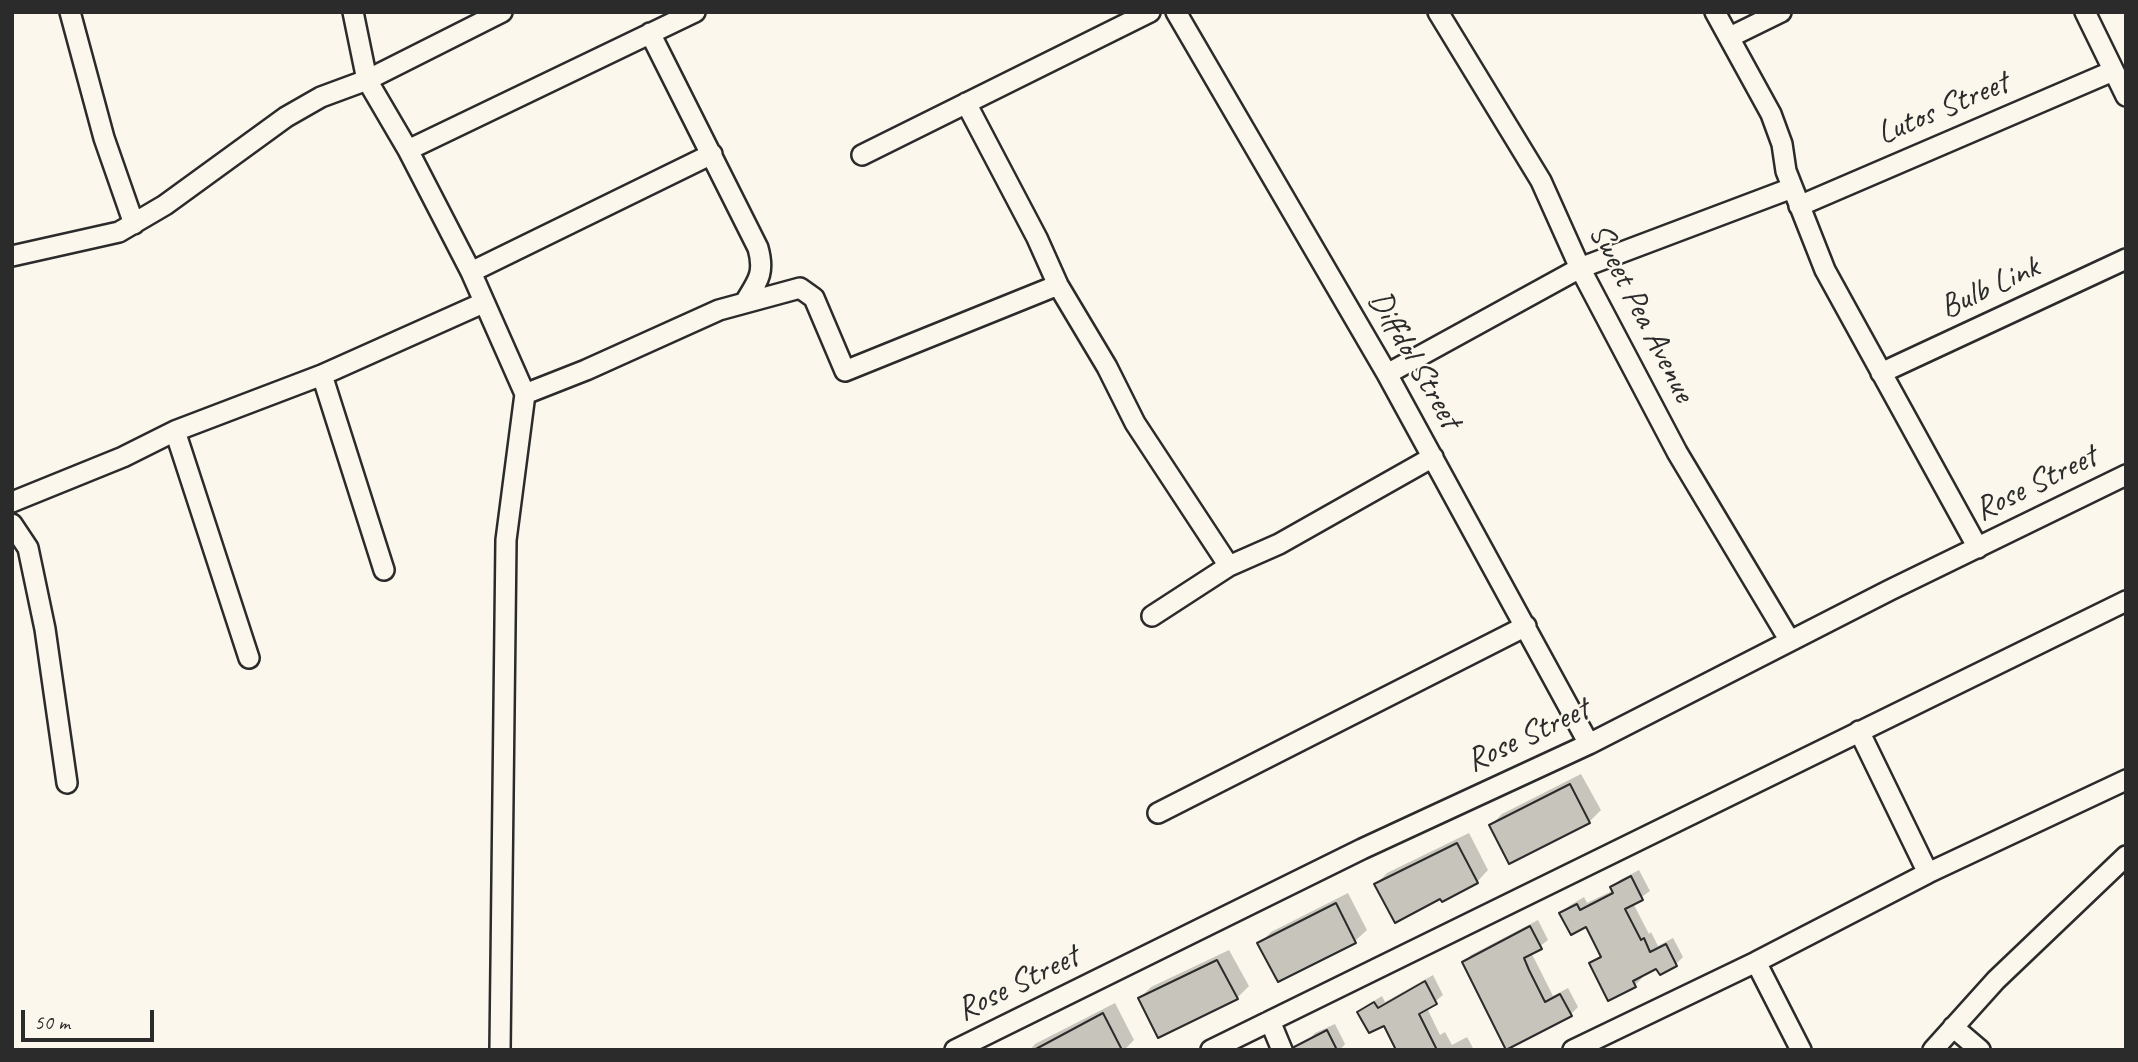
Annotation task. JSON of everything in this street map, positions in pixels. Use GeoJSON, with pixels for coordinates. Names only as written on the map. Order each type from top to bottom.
{"type":"FeatureCollection","features":[{"type":"Feature","properties":{"kind":"street"},"geometry":{"type":"LineString","coordinates":[[70,12],[104,138],[134,224]]}},
{"type":"Feature","properties":{"kind":"street"},"geometry":{"type":"LineString","coordinates":[[354,12],[368,80],[408,150],[471,272],[526,394],[506,540],[500,1050]]}},
{"type":"Feature","properties":{"kind":"street"},"geometry":{"type":"LineString","coordinates":[[12,256],[118,232],[134,224],[286,117],[321,97],[368,80],[502,12]]}},
{"type":"Feature","properties":{"kind":"street"},"geometry":{"type":"LineString","coordinates":[[408,150],[695,12]]}},
{"type":"Feature","properties":{"kind":"street"},"geometry":{"type":"LineString","coordinates":[[862,155],[1150,12]]}},
{"type":"Feature","properties":{"kind":"street","name":"Diffdol Street"},"geometry":{"type":"LineString","coordinates":[[1176,12],[1387,374],[1589,744]]}},
{"type":"Feature","properties":{"kind":"street","name":"Sweet Pea Avenue"},"geometry":{"type":"LineString","coordinates":[[1438,12],[1541,181],[1580,268],[1677,452],[1790,641]]}},
{"type":"Feature","properties":{"kind":"street"},"geometry":{"type":"LineString","coordinates":[[1715,12],[1771,114],[1782,144],[1786,171],[1825,270],[1978,548]]}},
{"type":"Feature","properties":{"kind":"street"},"geometry":{"type":"LineString","coordinates":[[1730,37],[1781,12]]}},
{"type":"Feature","properties":{"kind":"street"},"geometry":{"type":"LineString","coordinates":[[2085,12],[2126,96]]}},
{"type":"Feature","properties":{"kind":"street"},"geometry":{"type":"LineString","coordinates":[[650,33],[758,247],[762,263],[759,279],[745,302]]}},
{"type":"Feature","properties":{"kind":"street","name":"Lutos Street"},"geometry":{"type":"LineString","coordinates":[[1387,374],[1580,268],[1795,197],[2113,71]]}},
{"type":"Feature","properties":{"kind":"street"},"geometry":{"type":"LineString","coordinates":[[967,103],[1037,238],[1058,285],[1107,367],[1135,423],[1229,566]]}},
{"type":"Feature","properties":{"kind":"street"},"geometry":{"type":"LineString","coordinates":[[471,272],[712,154]]}},
{"type":"Feature","properties":{"kind":"street","name":"Bulb Link"},"geometry":{"type":"LineString","coordinates":[[1881,373],[2126,259]]}},
{"type":"Feature","properties":{"kind":"street"},"geometry":{"type":"LineString","coordinates":[[526,394],[598,365],[719,310],[800,288],[814,298],[845,371],[1058,285]]}},
{"type":"Feature","properties":{"kind":"street"},"geometry":{"type":"LineString","coordinates":[[12,502],[82,475],[174,431],[322,375],[483,303]]}},
{"type":"Feature","properties":{"kind":"street"},"geometry":{"type":"LineString","coordinates":[[322,375],[384,570]]}},
{"type":"Feature","properties":{"kind":"street"},"geometry":{"type":"LineString","coordinates":[[174,431],[213,542],[248,658]]}},
{"type":"Feature","properties":{"kind":"street"},"geometry":{"type":"LineString","coordinates":[[1152,616],[1229,566],[1279,544],[1433,457]]}},
{"type":"Feature","properties":{"kind":"street","name":"Rose Street"},"geometry":{"type":"LineString","coordinates":[[956,1050],[1362,849],[1589,744],[2126,475]]}},
{"type":"Feature","properties":{"kind":"street"},"geometry":{"type":"LineString","coordinates":[[12,524],[28,548],[42,615],[66,783]]}},
{"type":"Feature","properties":{"kind":"street"},"geometry":{"type":"LineString","coordinates":[[1212,1050],[1858,730],[2126,601]]}},
{"type":"Feature","properties":{"kind":"street"},"geometry":{"type":"LineString","coordinates":[[1158,813],[1526,626]]}},
{"type":"Feature","properties":{"kind":"street"},"geometry":{"type":"LineString","coordinates":[[1858,730],[1928,873]]}},
{"type":"Feature","properties":{"kind":"street"},"geometry":{"type":"LineString","coordinates":[[1582,1048],[1928,873],[2126,780]]}},
{"type":"Feature","properties":{"kind":"street"},"geometry":{"type":"LineString","coordinates":[[1933,1050],[1996,980],[2126,856]]}},
{"type":"Feature","properties":{"kind":"street"},"geometry":{"type":"LineString","coordinates":[[1756,961],[1801,1050]]}},
{"type":"Feature","properties":{"kind":"street"},"geometry":{"type":"LineString","coordinates":[[1270,1021],[1282,1050]]}},
{"type":"Feature","properties":{"kind":"street"},"geometry":{"type":"LineString","coordinates":[[1953,1027],[1980,1050]]}},
{"type":"Feature","properties":{"kind":"building"},"geometry":{"type":"Polygon","coordinates":[[[1570,784],[1590,823],[1509,864],[1489,825],[1570,784]]]}},
{"type":"Feature","properties":{"kind":"building"},"geometry":{"type":"Polygon","coordinates":[[[1457,843],[1478,883],[1395,923],[1374,884],[1457,843]]]}},
{"type":"Feature","properties":{"kind":"building"},"geometry":{"type":"Polygon","coordinates":[[[1631,876],[1643,900],[1625,909],[1650,952],[1666,944],[1677,966],[1660,975],[1656,969],[1633,981],[1636,987],[1608,1001],[1589,963],[1601,957],[1586,927],[1571,935],[1559,913],[1577,904],[1580,910],[1613,893],[1610,887],[1631,876]]]}},
{"type":"Feature","properties":{"kind":"building"},"geometry":{"type":"Polygon","coordinates":[[[1336,903],[1356,943],[1278,982],[1257,943],[1336,903]]]}},
{"type":"Feature","properties":{"kind":"building"},"geometry":{"type":"Polygon","coordinates":[[[1530,926],[1542,949],[1524,958],[1529,970],[1545,1002],[1560,994],[1572,1016],[1506,1050],[1462,962],[1530,926]]]}},
{"type":"Feature","properties":{"kind":"building"},"geometry":{"type":"Polygon","coordinates":[[[1217,960],[1238,999],[1158,1038],[1138,998],[1217,960]]]}},
{"type":"Feature","properties":{"kind":"building"},"geometry":{"type":"Polygon","coordinates":[[[1425,981],[1437,1004],[1419,1014],[1437,1050],[1396,1050],[1384,1026],[1369,1033],[1357,1012],[1374,1002],[1378,1008],[1425,981]]]}},
{"type":"Feature","properties":{"kind":"building"},"geometry":{"type":"Polygon","coordinates":[[[1103,1013],[1122,1050],[1034,1050],[1103,1013]]]}},
{"type":"Feature","properties":{"kind":"building"},"geometry":{"type":"Polygon","coordinates":[[[1327,1030],[1337,1050],[1294,1050],[1294,1047],[1327,1030]]]}}]}
